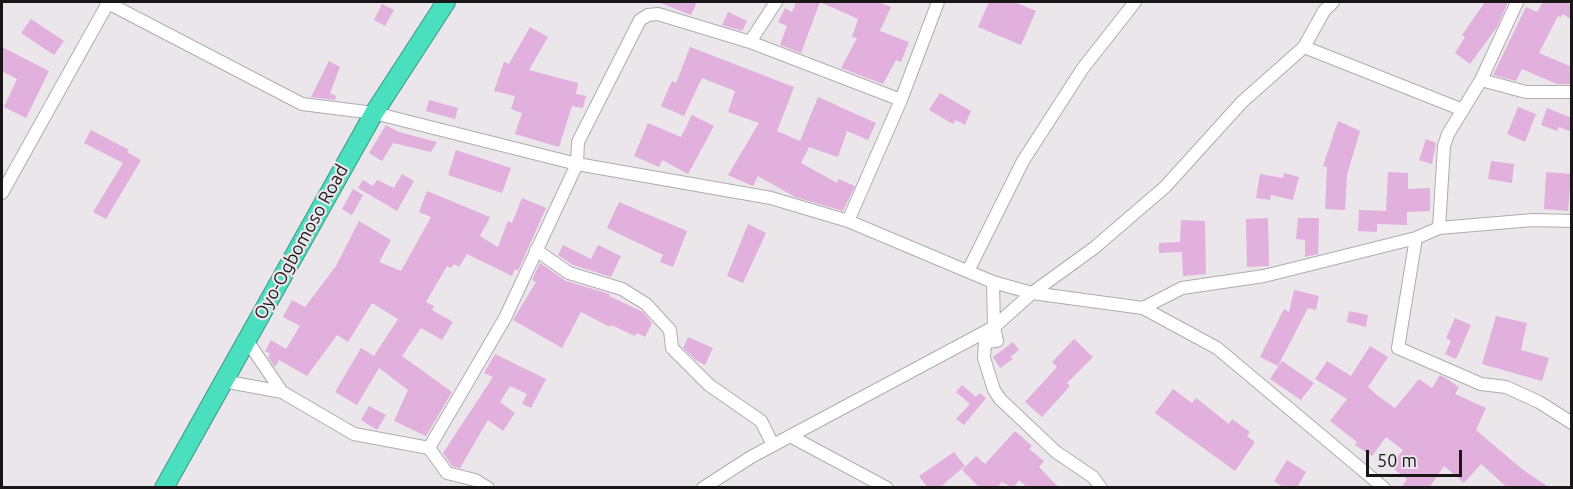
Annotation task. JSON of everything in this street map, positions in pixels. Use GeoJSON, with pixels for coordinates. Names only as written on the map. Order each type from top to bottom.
{"type":"FeatureCollection","features":[{"type":"Feature","properties":{"kind":"highway","name":"Oyo-Ogbomoso Road"},"geometry":{"type":"LineString","coordinates":[[164,488],[374,113],[446,2]]}},
{"type":"Feature","properties":{"kind":"street"},"geometry":{"type":"LineString","coordinates":[[2,193],[107,2],[302,104],[374,113],[577,164],[771,198],[848,221],[993,282],[1032,293],[1143,308],[1216,348],[1384,488]]}},
{"type":"Feature","properties":{"kind":"street"},"geometry":{"type":"LineString","coordinates":[[750,42],[776,2]]}},
{"type":"Feature","properties":{"kind":"street"},"geometry":{"type":"LineString","coordinates":[[848,221],[901,100],[938,2]]}},
{"type":"Feature","properties":{"kind":"street"},"geometry":{"type":"LineString","coordinates":[[968,271],[1023,161],[1083,68],[1135,2]]}},
{"type":"Feature","properties":{"kind":"street"},"geometry":{"type":"LineString","coordinates":[[703,488],[773,445],[994,327],[1032,293],[1094,248],[1165,187],[1242,102],[1304,46],[1324,10],[1333,2]]}},
{"type":"Feature","properties":{"kind":"street"},"geometry":{"type":"LineString","coordinates":[[1439,228],[1444,146],[1448,134],[1481,80],[1517,2]]}},
{"type":"Feature","properties":{"kind":"street"},"geometry":{"type":"LineString","coordinates":[[429,447],[505,318],[577,164],[578,142],[640,20],[648,15],[658,14],[750,42],[901,100]]}},
{"type":"Feature","properties":{"kind":"street"},"geometry":{"type":"LineString","coordinates":[[1304,46],[1462,110]]}},
{"type":"Feature","properties":{"kind":"street"},"geometry":{"type":"LineString","coordinates":[[1481,80],[1526,92],[1572,92]]}},
{"type":"Feature","properties":{"kind":"street"},"geometry":{"type":"LineString","coordinates":[[1143,308],[1182,288],[1264,276],[1416,238],[1439,228],[1533,220],[1572,221]]}},
{"type":"Feature","properties":{"kind":"street"},"geometry":{"type":"LineString","coordinates":[[1416,238],[1398,348],[1481,384],[1506,387],[1539,402],[1572,423]]}},
{"type":"Feature","properties":{"kind":"street"},"geometry":{"type":"LineString","coordinates":[[536,250],[569,273],[622,289],[646,304],[670,330],[672,348],[709,385],[761,421],[773,445]]}},
{"type":"Feature","properties":{"kind":"street"},"geometry":{"type":"LineString","coordinates":[[993,282],[994,327],[998,341],[985,342],[984,358],[994,390],[1000,399],[1056,452],[1093,477],[1101,488]]}},
{"type":"Feature","properties":{"kind":"street"},"geometry":{"type":"LineString","coordinates":[[246,339],[282,392]]}},
{"type":"Feature","properties":{"kind":"street"},"geometry":{"type":"LineString","coordinates":[[223,381],[282,392],[354,434],[429,447],[447,473],[475,480],[488,488]]}},
{"type":"Feature","properties":{"kind":"street"},"geometry":{"type":"LineString","coordinates":[[790,436],[887,488]]}},
{"type":"Feature","properties":{"kind":"building"},"geometry":{"type":"Polygon","coordinates":[[[658,2],[697,2],[691,15],[658,2]]]}},
{"type":"Feature","properties":{"kind":"building"},"geometry":{"type":"Polygon","coordinates":[[[796,2],[820,2],[801,53],[780,45],[787,26],[778,22],[785,8],[792,12],[796,2]]]}},
{"type":"Feature","properties":{"kind":"building"},"geometry":{"type":"Polygon","coordinates":[[[820,2],[878,2],[891,7],[880,31],[909,42],[901,62],[896,60],[883,84],[841,68],[857,38],[852,37],[858,19],[820,2]]]}},
{"type":"Feature","properties":{"kind":"building"},"geometry":{"type":"Polygon","coordinates":[[[989,2],[1014,2],[1036,11],[1021,45],[978,27],[989,2]]]}},
{"type":"Feature","properties":{"kind":"building"},"geometry":{"type":"Polygon","coordinates":[[[1485,2],[1508,2],[1497,27],[1470,64],[1455,53],[1465,37],[1462,35],[1485,2]]]}},
{"type":"Feature","properties":{"kind":"building"},"geometry":{"type":"Polygon","coordinates":[[[1543,2],[1566,2],[1572,5],[1572,20],[1563,14],[1561,17],[1558,16],[1539,53],[1572,67],[1572,84],[1557,84],[1522,69],[1516,81],[1493,75],[1526,7],[1537,12],[1543,2]]]}},
{"type":"Feature","properties":{"kind":"building"},"geometry":{"type":"Polygon","coordinates":[[[382,4],[394,10],[385,26],[374,20],[382,4]]]}},
{"type":"Feature","properties":{"kind":"building"},"geometry":{"type":"Polygon","coordinates":[[[728,12],[747,21],[742,31],[722,25],[728,12]]]}},
{"type":"Feature","properties":{"kind":"building"},"geometry":{"type":"Polygon","coordinates":[[[31,19],[64,41],[54,55],[21,33],[31,19]]]}},
{"type":"Feature","properties":{"kind":"building"},"geometry":{"type":"Polygon","coordinates":[[[530,27],[548,37],[529,70],[578,83],[576,94],[586,96],[583,108],[572,106],[559,147],[515,134],[522,113],[511,109],[515,96],[494,91],[504,62],[509,64],[530,27]]]}},
{"type":"Feature","properties":{"kind":"building"},"geometry":{"type":"Polygon","coordinates":[[[2,47],[49,71],[26,118],[4,107],[17,79],[2,71],[2,47]]]}},
{"type":"Feature","properties":{"kind":"building"},"geometry":{"type":"Polygon","coordinates":[[[690,47],[794,87],[777,131],[800,141],[818,97],[876,123],[868,140],[847,131],[838,157],[809,147],[801,163],[837,183],[838,179],[855,186],[843,211],[795,197],[758,176],[753,186],[728,175],[759,123],[728,112],[735,91],[702,78],[684,116],[661,106],[672,81],[676,83],[690,47]]]}},
{"type":"Feature","properties":{"kind":"building"},"geometry":{"type":"Polygon","coordinates":[[[329,61],[340,67],[330,93],[336,96],[335,100],[311,97],[329,61]]]}},
{"type":"Feature","properties":{"kind":"building"},"geometry":{"type":"Polygon","coordinates":[[[940,93],[971,111],[965,125],[956,120],[953,124],[929,110],[940,93]]]}},
{"type":"Feature","properties":{"kind":"building"},"geometry":{"type":"Polygon","coordinates":[[[429,100],[458,108],[455,119],[426,111],[429,100]]]}},
{"type":"Feature","properties":{"kind":"building"},"geometry":{"type":"Polygon","coordinates":[[[1518,107],[1536,114],[1525,142],[1507,134],[1518,107]]]}},
{"type":"Feature","properties":{"kind":"building"},"geometry":{"type":"Polygon","coordinates":[[[1547,108],[1572,118],[1572,132],[1559,127],[1557,131],[1541,125],[1547,108]]]}},
{"type":"Feature","properties":{"kind":"building"},"geometry":{"type":"Polygon","coordinates":[[[692,115],[714,126],[688,174],[662,160],[659,167],[634,156],[648,123],[681,137],[692,115]]]}},
{"type":"Feature","properties":{"kind":"building"},"geometry":{"type":"Polygon","coordinates":[[[1338,121],[1360,131],[1347,175],[1345,210],[1325,209],[1327,167],[1323,166],[1338,121]]]}},
{"type":"Feature","properties":{"kind":"building"},"geometry":{"type":"Polygon","coordinates":[[[386,125],[399,132],[437,142],[431,152],[393,143],[382,161],[369,153],[386,125]]]}},
{"type":"Feature","properties":{"kind":"building"},"geometry":{"type":"Polygon","coordinates":[[[91,130],[129,150],[127,152],[141,160],[106,219],[93,212],[123,163],[84,143],[91,130]]]}},
{"type":"Feature","properties":{"kind":"building"},"geometry":{"type":"Polygon","coordinates":[[[1426,139],[1436,143],[1432,164],[1419,160],[1426,139]]]}},
{"type":"Feature","properties":{"kind":"building"},"geometry":{"type":"Polygon","coordinates":[[[456,150],[511,168],[502,193],[448,175],[456,150]]]}},
{"type":"Feature","properties":{"kind":"building"},"geometry":{"type":"Polygon","coordinates":[[[1491,161],[1514,164],[1512,183],[1488,179],[1491,161]]]}},
{"type":"Feature","properties":{"kind":"building"},"geometry":{"type":"Polygon","coordinates":[[[1388,172],[1408,173],[1408,189],[1430,188],[1430,211],[1407,212],[1407,225],[1377,224],[1377,232],[1358,231],[1359,210],[1386,211],[1388,172]]]}},
{"type":"Feature","properties":{"kind":"building"},"geometry":{"type":"Polygon","coordinates":[[[1546,172],[1571,174],[1568,211],[1544,209],[1546,172]]]}},
{"type":"Feature","properties":{"kind":"building"},"geometry":{"type":"Polygon","coordinates":[[[1284,173],[1299,177],[1293,200],[1271,195],[1270,200],[1256,198],[1260,174],[1283,178],[1284,173]]]}},
{"type":"Feature","properties":{"kind":"building"},"geometry":{"type":"Polygon","coordinates":[[[402,174],[414,181],[397,211],[358,188],[363,180],[373,186],[377,180],[394,188],[402,174]]]}},
{"type":"Feature","properties":{"kind":"building"},"geometry":{"type":"Polygon","coordinates":[[[353,189],[363,195],[352,215],[342,209],[353,189]]]}},
{"type":"Feature","properties":{"kind":"building"},"geometry":{"type":"Polygon","coordinates":[[[427,191],[490,217],[480,236],[498,247],[508,221],[512,223],[522,198],[546,208],[518,271],[515,269],[512,276],[467,254],[459,267],[454,264],[451,268],[447,266],[426,302],[434,306],[432,310],[453,322],[442,340],[421,328],[402,356],[452,392],[426,436],[394,421],[408,390],[379,368],[357,405],[335,392],[361,348],[374,356],[398,319],[372,303],[348,342],[337,335],[307,376],[279,360],[275,367],[268,357],[270,354],[265,351],[271,340],[286,349],[300,326],[283,317],[292,300],[305,307],[336,266],[359,221],[391,240],[379,262],[401,271],[431,217],[419,212],[427,191]]]}},
{"type":"Feature","properties":{"kind":"building"},"geometry":{"type":"Polygon","coordinates":[[[619,202],[687,231],[673,267],[660,262],[663,255],[607,228],[619,202]]]}},
{"type":"Feature","properties":{"kind":"building"},"geometry":{"type":"Polygon","coordinates":[[[1268,218],[1269,266],[1247,267],[1246,219],[1268,218]]]}},
{"type":"Feature","properties":{"kind":"building"},"geometry":{"type":"Polygon","coordinates":[[[1298,218],[1319,218],[1318,254],[1305,257],[1305,240],[1296,239],[1298,218]]]}},
{"type":"Feature","properties":{"kind":"building"},"geometry":{"type":"Polygon","coordinates":[[[1181,220],[1205,221],[1206,274],[1183,276],[1182,252],[1159,253],[1159,243],[1180,242],[1181,220]]]}},
{"type":"Feature","properties":{"kind":"building"},"geometry":{"type":"Polygon","coordinates":[[[748,224],[766,233],[743,283],[727,276],[748,224]]]}},
{"type":"Feature","properties":{"kind":"building"},"geometry":{"type":"Polygon","coordinates":[[[563,245],[591,259],[598,245],[621,256],[611,277],[573,265],[558,255],[563,245]]]}},
{"type":"Feature","properties":{"kind":"building"},"geometry":{"type":"Polygon","coordinates":[[[540,263],[566,281],[610,294],[609,296],[643,312],[652,323],[645,337],[637,333],[635,336],[611,325],[610,327],[581,312],[562,348],[513,320],[536,282],[532,280],[540,263]]]}},
{"type":"Feature","properties":{"kind":"building"},"geometry":{"type":"Polygon","coordinates":[[[1294,290],[1319,296],[1316,310],[1308,308],[1278,366],[1260,357],[1284,309],[1289,312],[1294,290]]]}},
{"type":"Feature","properties":{"kind":"building"},"geometry":{"type":"Polygon","coordinates":[[[1349,311],[1368,315],[1366,327],[1347,322],[1349,311]]]}},
{"type":"Feature","properties":{"kind":"building"},"geometry":{"type":"Polygon","coordinates":[[[1496,316],[1527,323],[1521,350],[1549,358],[1542,381],[1482,364],[1496,316]]]}},
{"type":"Feature","properties":{"kind":"building"},"geometry":{"type":"Polygon","coordinates":[[[1455,318],[1471,325],[1456,359],[1445,354],[1451,341],[1446,338],[1455,318]]]}},
{"type":"Feature","properties":{"kind":"building"},"geometry":{"type":"Polygon","coordinates":[[[688,337],[713,348],[705,365],[683,348],[688,337]]]}},
{"type":"Feature","properties":{"kind":"building"},"geometry":{"type":"Polygon","coordinates":[[[1074,339],[1093,357],[1067,383],[1070,386],[1042,417],[1025,402],[1057,367],[1052,362],[1074,339]]]}},
{"type":"Feature","properties":{"kind":"building"},"geometry":{"type":"Polygon","coordinates":[[[1013,342],[1019,350],[1010,357],[1013,359],[1000,368],[993,357],[1013,342]]]}},
{"type":"Feature","properties":{"kind":"building"},"geometry":{"type":"Polygon","coordinates":[[[1370,346],[1388,357],[1368,387],[1378,396],[1395,408],[1419,379],[1432,388],[1440,375],[1444,377],[1459,387],[1455,394],[1486,408],[1476,430],[1522,469],[1550,488],[1508,488],[1481,464],[1464,483],[1444,466],[1429,488],[1401,488],[1407,479],[1390,466],[1403,450],[1386,437],[1372,456],[1355,445],[1357,442],[1330,421],[1347,399],[1315,379],[1327,361],[1351,376],[1370,346]]]}},
{"type":"Feature","properties":{"kind":"building"},"geometry":{"type":"Polygon","coordinates":[[[495,354],[546,379],[531,408],[522,404],[527,394],[510,386],[500,402],[515,413],[503,431],[488,420],[460,468],[452,466],[443,453],[493,377],[484,373],[495,354]]]}},
{"type":"Feature","properties":{"kind":"building"},"geometry":{"type":"Polygon","coordinates":[[[1282,361],[1314,383],[1301,400],[1270,379],[1282,361]]]}},
{"type":"Feature","properties":{"kind":"building"},"geometry":{"type":"Polygon","coordinates":[[[962,385],[976,397],[980,393],[986,398],[964,425],[956,419],[970,404],[956,392],[962,385]]]}},
{"type":"Feature","properties":{"kind":"building"},"geometry":{"type":"Polygon","coordinates":[[[1173,389],[1192,403],[1196,398],[1229,424],[1232,419],[1250,432],[1247,436],[1255,442],[1235,471],[1155,413],[1173,389]]]}},
{"type":"Feature","properties":{"kind":"building"},"geometry":{"type":"Polygon","coordinates":[[[369,406],[386,415],[377,430],[361,420],[369,406]]]}},
{"type":"Feature","properties":{"kind":"building"},"geometry":{"type":"Polygon","coordinates":[[[1015,431],[1032,446],[1029,449],[1044,461],[1039,467],[1059,488],[1028,488],[1019,480],[1013,488],[1002,482],[997,488],[980,488],[962,470],[976,456],[985,464],[1015,431]]]}},
{"type":"Feature","properties":{"kind":"building"},"geometry":{"type":"Polygon","coordinates":[[[954,452],[965,466],[939,488],[928,488],[919,476],[954,452]]]}},
{"type":"Feature","properties":{"kind":"building"},"geometry":{"type":"Polygon","coordinates":[[[1287,460],[1306,472],[1297,488],[1285,488],[1274,481],[1287,460]]]}}]}
